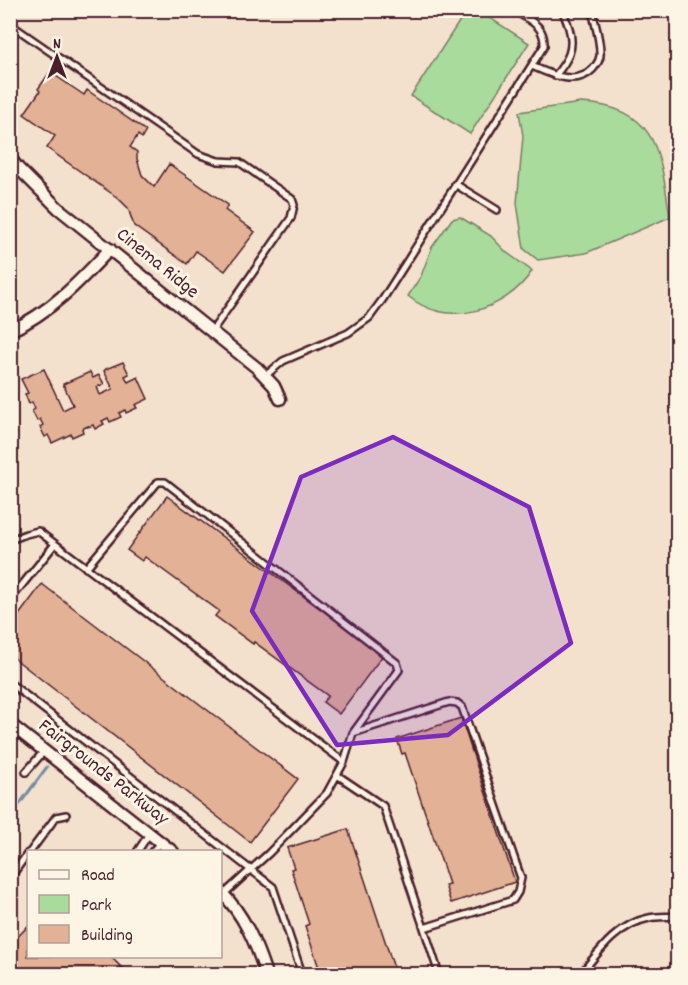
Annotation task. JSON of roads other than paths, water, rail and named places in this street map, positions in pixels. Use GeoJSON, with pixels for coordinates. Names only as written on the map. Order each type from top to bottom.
{"type":"FeatureCollection","features":[{"type":"Feature","properties":{"kind":"street","name":"Cinema Ridge"},"geometry":{"type":"LineString","coordinates":[[10,158],[58,208],[265,376],[274,386],[280,399]]}},
{"type":"Feature","properties":{"kind":"street"},"geometry":{"type":"LineString","coordinates":[[10,331],[60,300],[110,249]]}},
{"type":"Feature","properties":{"kind":"street","name":"Fairgrounds Parkway"},"geometry":{"type":"LineString","coordinates":[[10,724],[172,850]]}},
{"type":"Feature","properties":{"kind":"street"},"geometry":{"type":"LineString","coordinates":[[222,892],[240,915],[253,939],[266,975]]}},
{"type":"Feature","properties":{"kind":"lane"},"geometry":{"type":"LineString","coordinates":[[265,376],[283,362],[348,333],[369,318],[544,46],[544,35],[538,26],[514,10]]}},
{"type":"Feature","properties":{"kind":"lane"},"geometry":{"type":"LineString","coordinates":[[526,18],[532,10]]}},
{"type":"Feature","properties":{"kind":"lane"},"geometry":{"type":"LineString","coordinates":[[555,76],[566,63],[572,50],[572,40],[562,10]]}},
{"type":"Feature","properties":{"kind":"lane"},"geometry":{"type":"LineString","coordinates":[[532,66],[555,76],[584,77],[599,61],[600,52],[592,10]]}},
{"type":"Feature","properties":{"kind":"lane"},"geometry":{"type":"LineString","coordinates":[[10,24],[198,154],[218,161],[239,162],[292,199],[294,205],[291,218],[212,331]]}},
{"type":"Feature","properties":{"kind":"lane"},"geometry":{"type":"LineString","coordinates":[[455,184],[497,210]]}},
{"type":"Feature","properties":{"kind":"lane"},"geometry":{"type":"LineString","coordinates":[[86,568],[158,482],[165,482],[397,663],[399,670],[353,733],[344,762],[327,793],[250,870],[222,892]]}},
{"type":"Feature","properties":{"kind":"lane"},"geometry":{"type":"LineString","coordinates":[[10,540],[38,531],[344,762]]}},
{"type":"Feature","properties":{"kind":"lane"},"geometry":{"type":"LineString","coordinates":[[10,600],[55,544]]}},
{"type":"Feature","properties":{"kind":"lane"},"geometry":{"type":"LineString","coordinates":[[10,684],[273,886],[302,975]]}},
{"type":"Feature","properties":{"kind":"lane"},"geometry":{"type":"LineString","coordinates":[[353,733],[449,702],[457,703],[462,707],[521,878],[518,892],[513,900],[424,928]]}},
{"type":"Feature","properties":{"kind":"lane"},"geometry":{"type":"LineString","coordinates":[[27,772],[45,750]]}},
{"type":"Feature","properties":{"kind":"lane"},"geometry":{"type":"LineString","coordinates":[[337,775],[383,806],[439,975]]}},
{"type":"Feature","properties":{"kind":"lane"},"geometry":{"type":"LineString","coordinates":[[31,850],[56,817],[66,815]]}},
{"type":"Feature","properties":{"kind":"lane"},"geometry":{"type":"LineString","coordinates":[[138,850],[150,833]]}},
{"type":"Feature","properties":{"kind":"lane"},"geometry":{"type":"LineString","coordinates":[[154,850],[161,841]]}},
{"type":"Feature","properties":{"kind":"lane"},"geometry":{"type":"LineString","coordinates":[[10,878],[27,855]]}},
{"type":"Feature","properties":{"kind":"lane"},"geometry":{"type":"LineString","coordinates":[[581,975],[605,945],[625,928],[648,918],[678,916]]}},
{"type":"Feature","properties":{"kind":"waterway"},"geometry":{"type":"LineString","coordinates":[[10,817],[47,767]]}}]}
